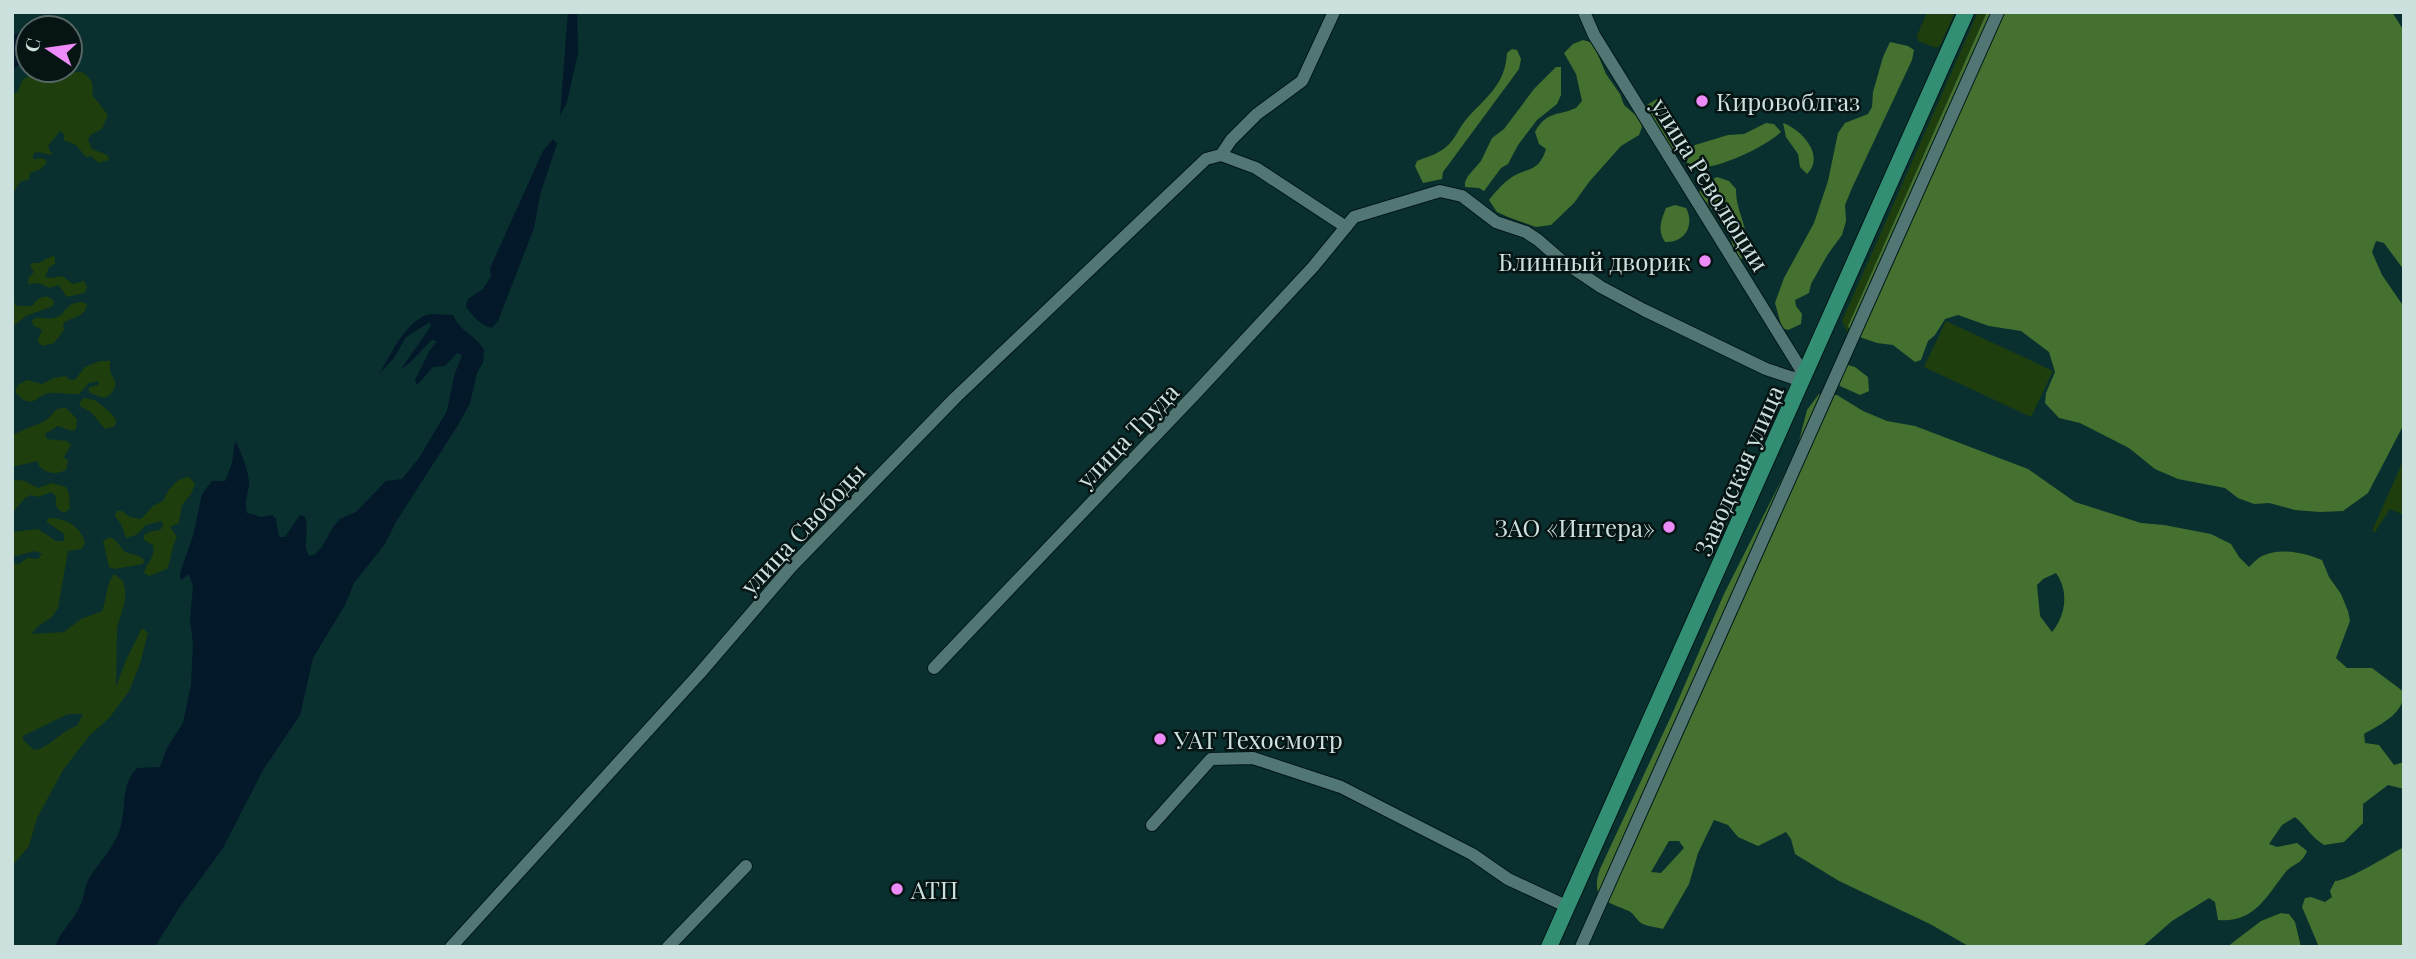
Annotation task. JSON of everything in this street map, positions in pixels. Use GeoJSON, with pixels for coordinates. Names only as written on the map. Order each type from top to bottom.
{"type":"FeatureCollection","features":[{"type":"Feature","properties":{"kind":"main road","name":"Заводская улица"},"geometry":{"type":"LineString","coordinates":[[1549,947],[1966,12]]}},
{"type":"Feature","properties":{"kind":"street"},"geometry":{"type":"LineString","coordinates":[[1334,12],[1302,80],[1257,114],[1231,140],[1221,155],[1256,168],[1277,180],[1346,227],[1354,218],[1440,191],[1462,196],[1496,222],[1526,232],[1581,274],[1634,305],[1766,369],[1793,378],[1805,376]]}},
{"type":"Feature","properties":{"kind":"street","name":"улица Революции"},"geometry":{"type":"LineString","coordinates":[[1584,12],[1594,35],[1805,376]]}},
{"type":"Feature","properties":{"kind":"street"},"geometry":{"type":"LineString","coordinates":[[1581,947],[1998,12]]}},
{"type":"Feature","properties":{"kind":"street","name":"улица Свободы"},"geometry":{"type":"LineString","coordinates":[[451,947],[700,673],[792,567],[955,398],[1206,159],[1221,155]]}},
{"type":"Feature","properties":{"kind":"street","name":"улица Труда"},"geometry":{"type":"LineString","coordinates":[[934,668],[1195,394],[1313,267],[1346,227]]}},
{"type":"Feature","properties":{"kind":"street"},"geometry":{"type":"LineString","coordinates":[[1152,825],[1211,759],[1253,758],[1363,797],[1472,854],[1508,879],[1568,907]]}},
{"type":"Feature","properties":{"kind":"street"},"geometry":{"type":"LineString","coordinates":[[668,947],[746,866]]}},
{"type":"Feature","properties":{"kind":"green space"},"geometry":{"type":"Polygon","coordinates":[[[1927,12],[1955,12],[1940,46],[1936,48],[1918,41],[1917,36],[1927,12]]]}},
{"type":"Feature","properties":{"kind":"green space"},"geometry":{"type":"Polygon","coordinates":[[[1978,12],[1987,12],[1848,326],[1850,337],[1842,321],[1978,12]]]}},
{"type":"Feature","properties":{"kind":"green space"},"geometry":{"type":"Polygon","coordinates":[[[1987,12],[2392,12],[2404,31],[2404,270],[2384,243],[2376,241],[2372,252],[2382,275],[2404,307],[2404,424],[2368,493],[2343,511],[2295,510],[2269,503],[2254,504],[2238,498],[2225,488],[2178,479],[2155,469],[2129,448],[2080,423],[2059,418],[2045,403],[2046,393],[2055,372],[2049,352],[2021,331],[1989,326],[1958,315],[1945,319],[1928,341],[1921,360],[1915,362],[1893,345],[1877,343],[1851,334],[1848,326],[1987,12]]]}},
{"type":"Feature","properties":{"kind":"green space"},"geometry":{"type":"Polygon","coordinates":[[[1583,40],[1593,43],[1606,74],[1624,105],[1640,119],[1642,127],[1639,135],[1621,146],[1574,203],[1551,225],[1536,227],[1497,212],[1489,200],[1508,180],[1535,167],[1543,157],[1546,149],[1539,144],[1535,132],[1539,125],[1548,117],[1576,108],[1582,101],[1576,74],[1564,53],[1573,44],[1583,40]]]}},
{"type":"Feature","properties":{"kind":"green space"},"geometry":{"type":"Polygon","coordinates":[[[1890,42],[1914,50],[1912,60],[1845,205],[1846,221],[1842,235],[1828,254],[1811,284],[1809,293],[1795,300],[1802,314],[1801,324],[1788,330],[1782,328],[1775,303],[1784,278],[1814,223],[1828,181],[1838,133],[1845,123],[1868,114],[1872,107],[1873,92],[1890,42]]]}},
{"type":"Feature","properties":{"kind":"green space"},"geometry":{"type":"Polygon","coordinates":[[[1512,49],[1517,50],[1521,59],[1519,69],[1443,172],[1442,179],[1423,183],[1415,166],[1417,161],[1440,152],[1452,141],[1465,121],[1498,83],[1507,53],[1512,49]]]}},
{"type":"Feature","properties":{"kind":"green space"},"geometry":{"type":"Polygon","coordinates":[[[1556,67],[1561,67],[1561,95],[1557,104],[1537,120],[1518,145],[1508,164],[1501,168],[1484,191],[1465,187],[1468,176],[1481,161],[1492,138],[1504,129],[1534,89],[1556,67]]]}},
{"type":"Feature","properties":{"kind":"green space"},"geometry":{"type":"Polygon","coordinates":[[[84,73],[92,82],[93,96],[108,115],[102,129],[90,135],[88,140],[92,149],[107,155],[109,160],[99,163],[91,156],[86,157],[76,145],[64,140],[64,134],[60,131],[48,146],[52,155],[38,152],[33,154],[33,159],[43,158],[47,162],[41,169],[30,173],[29,179],[20,182],[12,195],[12,96],[21,84],[84,84],[84,73]]]}},
{"type":"Feature","properties":{"kind":"green space"},"geometry":{"type":"Polygon","coordinates":[[[1657,99],[1663,101],[1687,137],[1679,150],[1673,150],[1668,145],[1648,112],[1647,105],[1657,99]]]}},
{"type":"Feature","properties":{"kind":"green space"},"geometry":{"type":"Polygon","coordinates":[[[1766,123],[1774,124],[1781,132],[1751,151],[1701,168],[1691,168],[1686,161],[1686,154],[1695,145],[1728,135],[1744,134],[1766,123]]]}},
{"type":"Feature","properties":{"kind":"green space"},"geometry":{"type":"Polygon","coordinates":[[[1783,123],[1804,137],[1813,152],[1812,167],[1807,174],[1800,167],[1798,154],[1786,137],[1783,123]]]}},
{"type":"Feature","properties":{"kind":"green space"},"geometry":{"type":"Polygon","coordinates":[[[1717,177],[1729,181],[1736,189],[1746,232],[1742,259],[1736,257],[1728,230],[1699,193],[1702,184],[1717,177]]]}},
{"type":"Feature","properties":{"kind":"green space"},"geometry":{"type":"Polygon","coordinates":[[[1675,205],[1686,208],[1689,226],[1678,240],[1665,242],[1660,230],[1661,221],[1666,208],[1675,205]]]}},
{"type":"Feature","properties":{"kind":"green space"},"geometry":{"type":"Polygon","coordinates":[[[55,257],[55,264],[49,267],[45,277],[62,276],[73,284],[84,281],[87,287],[84,293],[67,297],[59,285],[49,288],[39,283],[28,284],[29,277],[34,272],[30,266],[32,263],[39,263],[55,257]]]}},
{"type":"Feature","properties":{"kind":"green space"},"geometry":{"type":"Polygon","coordinates":[[[12,293],[15,298],[13,303],[17,306],[32,306],[45,297],[54,301],[53,306],[26,316],[12,327],[12,293]]]}},
{"type":"Feature","properties":{"kind":"green space"},"geometry":{"type":"Polygon","coordinates":[[[83,302],[87,305],[83,313],[63,324],[64,330],[54,343],[43,346],[39,343],[42,330],[33,325],[32,320],[58,316],[72,304],[83,302]]]}},
{"type":"Feature","properties":{"kind":"green space"},"geometry":{"type":"Polygon","coordinates":[[[1946,321],[2053,371],[2031,417],[1924,367],[1946,321]]]}},
{"type":"Feature","properties":{"kind":"green space"},"geometry":{"type":"Polygon","coordinates":[[[100,361],[110,361],[110,371],[116,384],[112,393],[104,398],[90,393],[88,388],[98,385],[99,381],[89,383],[79,394],[50,393],[30,402],[15,392],[18,385],[27,380],[42,384],[66,376],[69,380],[75,380],[85,367],[100,361]]]}},
{"type":"Feature","properties":{"kind":"green space"},"geometry":{"type":"Polygon","coordinates":[[[1844,364],[1855,367],[1868,377],[1869,391],[1860,395],[1840,386],[1837,379],[1844,364]]]}},
{"type":"Feature","properties":{"kind":"green space"},"geometry":{"type":"Polygon","coordinates":[[[1819,394],[1837,395],[1863,411],[1887,421],[1915,426],[2028,469],[2075,502],[2141,523],[2211,534],[2231,544],[2249,567],[2262,556],[2285,551],[2322,560],[2329,577],[2341,594],[2350,621],[2336,658],[2347,668],[2372,668],[2404,692],[2396,712],[2364,734],[2365,743],[2379,745],[2394,765],[2404,762],[2404,789],[2388,785],[2363,804],[2363,823],[2344,842],[2324,845],[2295,817],[2282,825],[2269,844],[2277,847],[2297,843],[2307,851],[2302,859],[2287,870],[2257,908],[2240,918],[2218,920],[2215,902],[2209,898],[2172,921],[2142,947],[1970,947],[1930,924],[1839,881],[1795,854],[1786,832],[1758,846],[1738,837],[1728,825],[1714,820],[1698,853],[1689,884],[1663,929],[1641,923],[1629,911],[1607,901],[1598,892],[1597,879],[1600,869],[1724,594],[1797,449],[1807,410],[1819,394]],[[2056,573],[2037,585],[2040,616],[2052,632],[2063,611],[2064,603],[2063,587],[2056,573]],[[1669,841],[1651,872],[1661,873],[1684,848],[1679,841],[1669,841]]]}},
{"type":"Feature","properties":{"kind":"green space"},"geometry":{"type":"Polygon","coordinates":[[[84,398],[95,400],[110,412],[115,418],[115,426],[105,429],[92,413],[80,406],[84,398]]]}},
{"type":"Feature","properties":{"kind":"green space"},"geometry":{"type":"Polygon","coordinates":[[[61,408],[66,408],[77,419],[76,429],[72,431],[58,426],[45,434],[47,439],[67,441],[71,445],[64,457],[68,461],[66,470],[59,473],[48,472],[39,466],[38,461],[12,467],[12,436],[46,421],[61,408]]]}},
{"type":"Feature","properties":{"kind":"green space"},"geometry":{"type":"Polygon","coordinates":[[[2404,459],[2404,515],[2390,509],[2375,532],[2372,531],[2404,459]]]}},
{"type":"Feature","properties":{"kind":"green space"},"geometry":{"type":"Polygon","coordinates":[[[189,477],[195,484],[182,505],[179,523],[170,527],[177,537],[167,569],[149,576],[144,573],[154,550],[153,545],[144,540],[144,535],[160,530],[163,526],[161,521],[146,525],[136,535],[126,538],[115,516],[117,511],[141,519],[153,506],[163,501],[176,482],[189,477]]]}},
{"type":"Feature","properties":{"kind":"green space"},"geometry":{"type":"Polygon","coordinates":[[[18,480],[38,488],[52,483],[66,487],[70,508],[65,513],[58,509],[56,496],[51,492],[25,498],[12,513],[12,481],[18,480]]]}},
{"type":"Feature","properties":{"kind":"green space"},"geometry":{"type":"Polygon","coordinates":[[[47,519],[72,524],[85,543],[82,549],[68,551],[58,608],[52,617],[32,634],[64,632],[81,619],[102,611],[109,582],[114,574],[123,581],[125,590],[125,601],[117,628],[116,687],[142,628],[148,633],[129,691],[63,770],[37,818],[29,846],[12,866],[12,563],[19,564],[27,558],[38,559],[42,554],[35,551],[16,556],[12,553],[12,532],[38,529],[56,541],[64,541],[64,534],[47,522],[47,519]],[[68,714],[23,736],[23,740],[34,750],[39,749],[77,726],[83,714],[68,714]]]}},
{"type":"Feature","properties":{"kind":"green space"},"geometry":{"type":"Polygon","coordinates":[[[110,537],[125,552],[144,560],[143,564],[115,569],[109,567],[103,541],[110,537]]]}},
{"type":"Feature","properties":{"kind":"green space"},"geometry":{"type":"Polygon","coordinates":[[[2404,847],[2404,947],[2319,947],[2302,907],[2305,898],[2311,897],[2325,902],[2332,897],[2330,891],[2335,881],[2404,847]]]}},
{"type":"Feature","properties":{"kind":"green space"},"geometry":{"type":"Polygon","coordinates":[[[2281,913],[2289,914],[2295,922],[2301,947],[2227,947],[2261,921],[2281,913]]]}},
{"type":"Feature","properties":{"kind":"water"},"geometry":{"type":"Polygon","coordinates":[[[568,12],[577,12],[578,53],[567,102],[560,116],[568,12]]]}},
{"type":"Feature","properties":{"kind":"water"},"geometry":{"type":"Polygon","coordinates":[[[14,35],[12,72],[12,36],[14,35]]]}},
{"type":"Feature","properties":{"kind":"water"},"geometry":{"type":"Polygon","coordinates":[[[553,139],[557,144],[540,195],[534,228],[498,321],[492,328],[488,327],[468,310],[468,299],[483,289],[491,276],[490,268],[543,151],[553,139]]]}},
{"type":"Feature","properties":{"kind":"water"},"geometry":{"type":"Polygon","coordinates":[[[431,314],[453,315],[459,325],[484,350],[470,403],[385,544],[354,583],[345,605],[313,658],[300,715],[263,770],[223,848],[179,908],[155,947],[55,947],[80,906],[89,879],[117,835],[122,821],[126,789],[132,775],[137,768],[160,767],[167,748],[183,723],[191,685],[193,644],[190,620],[193,587],[189,574],[181,580],[180,573],[193,536],[202,494],[212,481],[225,481],[232,463],[235,441],[249,480],[247,513],[261,517],[272,515],[276,519],[279,537],[285,537],[300,515],[305,517],[307,552],[310,556],[315,554],[340,519],[356,512],[386,481],[402,479],[419,458],[447,411],[454,376],[462,355],[457,353],[445,366],[433,367],[417,385],[415,380],[437,341],[432,340],[401,369],[431,326],[430,322],[406,337],[394,358],[380,373],[407,329],[422,317],[431,314]]]}},
{"type":"Feature","properties":{"kind":"place","name":"Кировоблгаз"},"geometry":{"type":"Point","coordinates":[1702,101]}},
{"type":"Feature","properties":{"kind":"place","name":"Блинный дворик"},"geometry":{"type":"Point","coordinates":[1705,261]}},
{"type":"Feature","properties":{"kind":"place","name":"ЗАО «Интера»"},"geometry":{"type":"Point","coordinates":[1669,527]}},
{"type":"Feature","properties":{"kind":"place","name":"УАТ Техосмотр"},"geometry":{"type":"Point","coordinates":[1160,739]}},
{"type":"Feature","properties":{"kind":"place","name":"АТП"},"geometry":{"type":"Point","coordinates":[897,889]}}]}
